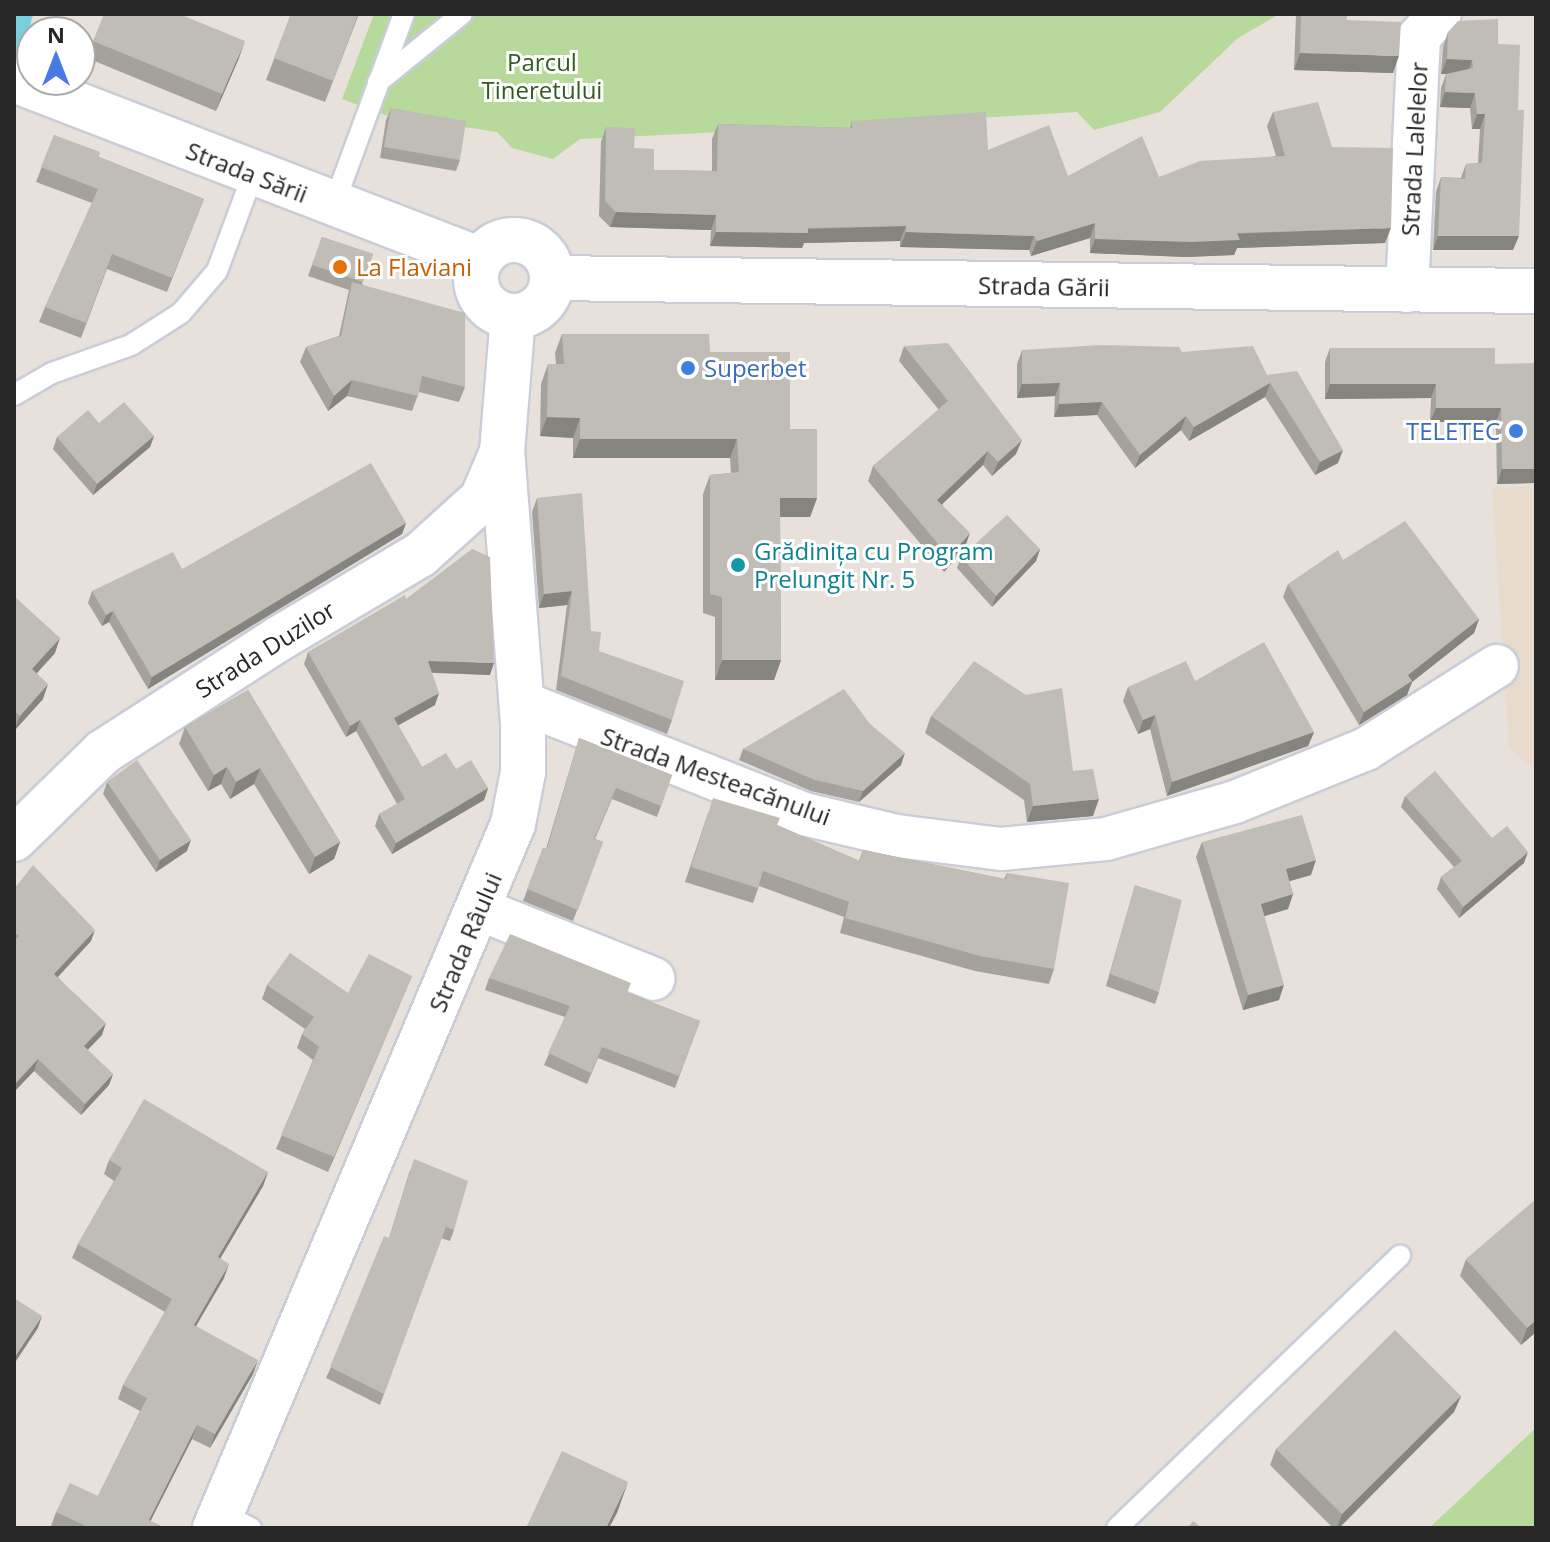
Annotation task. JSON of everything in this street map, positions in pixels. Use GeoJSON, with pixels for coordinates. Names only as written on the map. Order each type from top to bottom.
{"type":"FeatureCollection","features":[{"type":"Feature","properties":{"kind":"main road","name":"Strada Sării"},"geometry":{"type":"LineString","coordinates":[[53,96],[481,260]]}},
{"type":"Feature","properties":{"kind":"main road"},"geometry":{"type":"LineString","coordinates":[[520,241],[543,254],[552,278],[542,305],[513,316],[489,307],[481,296],[477,272],[481,260],[498,244],[520,241]]}},
{"type":"Feature","properties":{"kind":"main road","name":"Strada Gării"},"geometry":{"type":"LineString","coordinates":[[552,278],[1407,291],[1536,288]]}},
{"type":"Feature","properties":{"kind":"main road"},"geometry":{"type":"LineString","coordinates":[[1536,288],[1536,297]]}},
{"type":"Feature","properties":{"kind":"main road","name":"Strada Râului"},"geometry":{"type":"LineString","coordinates":[[229,1523],[513,824],[523,772],[521,702],[502,452],[513,316]]}},
{"type":"Feature","properties":{"kind":"main road","name":"Strada Duzilor"},"geometry":{"type":"LineString","coordinates":[[14,839],[103,752],[280,638],[420,555],[482,499],[502,452]]}},
{"type":"Feature","properties":{"kind":"street","name":"Strada Lalelelor"},"geometry":{"type":"LineString","coordinates":[[1407,291],[1419,37],[1440,14]]}},
{"type":"Feature","properties":{"kind":"street","name":"Strada Mesteacănului"},"geometry":{"type":"LineString","coordinates":[[521,702],[804,814],[897,836],[1001,849],[1106,839],[1235,802],[1366,749],[1497,666]]}},
{"type":"Feature","properties":{"kind":"street"},"geometry":{"type":"LineString","coordinates":[[479,909],[654,979]]}},
{"type":"Feature","properties":{"kind":"lane"},"geometry":{"type":"LineString","coordinates":[[334,204],[404,14]]}},
{"type":"Feature","properties":{"kind":"lane"},"geometry":{"type":"LineString","coordinates":[[377,83],[462,14]]}},
{"type":"Feature","properties":{"kind":"lane"},"geometry":{"type":"LineString","coordinates":[[14,395],[52,373],[131,345],[181,313],[217,271],[253,174]]}},
{"type":"Feature","properties":{"kind":"lane"},"geometry":{"type":"LineString","coordinates":[[1117,1528],[1400,1256]]}},
{"type":"Feature","properties":{"kind":"shaded area"},"geometry":{"type":"Polygon","coordinates":[[[1492,487],[1536,487],[1536,770],[1509,749],[1492,487]]]}},
{"type":"Feature","properties":{"kind":"green space","name":"Parcul Tineretului"},"geometry":{"type":"Polygon","coordinates":[[[374,14],[1295,14],[1276,16],[1238,38],[1160,112],[1094,130],[1077,112],[880,124],[845,163],[803,128],[580,139],[553,159],[512,148],[497,132],[385,115],[342,99],[374,14]]]}},
{"type":"Feature","properties":{"kind":"green space"},"geometry":{"type":"Polygon","coordinates":[[[1536,1428],[1536,1528],[1429,1528],[1536,1428]]]}},
{"type":"Feature","properties":{"kind":"water"},"geometry":{"type":"Polygon","coordinates":[[[14,14],[33,14],[16,16],[14,90],[14,14]]]}},
{"type":"Feature","properties":{"kind":"building"},"geometry":{"type":"Polygon","coordinates":[[[104,14],[179,14],[245,41],[222,94],[96,42],[104,14]]]}},
{"type":"Feature","properties":{"kind":"building"},"geometry":{"type":"Polygon","coordinates":[[[291,14],[358,14],[333,81],[274,58],[291,14]]]}},
{"type":"Feature","properties":{"kind":"building"},"geometry":{"type":"Polygon","coordinates":[[[1301,14],[1347,14],[1346,20],[1401,22],[1399,56],[1300,53],[1301,14]]]}},
{"type":"Feature","properties":{"kind":"building"},"geometry":{"type":"Polygon","coordinates":[[[1498,19],[1498,44],[1520,45],[1518,110],[1524,110],[1519,236],[1438,236],[1441,177],[1465,179],[1466,164],[1482,163],[1485,114],[1477,114],[1475,93],[1445,92],[1446,74],[1473,68],[1472,60],[1447,59],[1448,32],[1458,21],[1498,19]]]}},
{"type":"Feature","properties":{"kind":"building"},"geometry":{"type":"Polygon","coordinates":[[[1318,102],[1332,147],[1393,148],[1391,228],[1237,233],[1240,240],[1191,242],[1095,239],[1095,223],[1037,241],[1034,236],[906,232],[906,226],[808,228],[808,233],[716,232],[716,215],[616,212],[605,201],[606,127],[635,128],[634,148],[654,149],[654,170],[717,171],[718,124],[852,128],[852,121],[986,112],[988,150],[1049,125],[1068,176],[1142,136],[1159,177],[1200,161],[1285,156],[1273,112],[1318,102]]]}},
{"type":"Feature","properties":{"kind":"building"},"geometry":{"type":"Polygon","coordinates":[[[391,108],[466,121],[460,160],[384,147],[391,108]]]}},
{"type":"Feature","properties":{"kind":"building"},"geometry":{"type":"Polygon","coordinates":[[[54,135],[100,152],[99,157],[204,199],[172,278],[112,254],[86,323],[45,307],[98,189],[41,167],[54,135]]]}},
{"type":"Feature","properties":{"kind":"building"},"geometry":{"type":"Polygon","coordinates":[[[322,237],[373,254],[363,282],[312,265],[322,237]]]}},
{"type":"Feature","properties":{"kind":"building"},"geometry":{"type":"Polygon","coordinates":[[[352,282],[465,313],[465,387],[422,376],[418,396],[352,380],[334,396],[306,347],[341,336],[352,282]]]}},
{"type":"Feature","properties":{"kind":"building"},"geometry":{"type":"Polygon","coordinates":[[[562,334],[709,334],[710,352],[790,352],[790,429],[817,429],[817,498],[780,498],[781,660],[722,660],[722,597],[710,594],[710,475],[739,472],[737,439],[580,439],[580,418],[547,417],[548,364],[564,364],[562,334]]]}},
{"type":"Feature","properties":{"kind":"building"},"geometry":{"type":"Polygon","coordinates":[[[948,343],[1022,440],[998,462],[988,451],[937,500],[970,533],[949,557],[873,466],[948,401],[904,346],[948,343]]]}},
{"type":"Feature","properties":{"kind":"building"},"geometry":{"type":"Polygon","coordinates":[[[1101,345],[1179,347],[1182,352],[1253,346],[1267,375],[1297,371],[1343,450],[1320,462],[1270,383],[1194,427],[1186,416],[1140,455],[1102,402],[1059,404],[1060,383],[1022,384],[1022,350],[1101,345]]]}},
{"type":"Feature","properties":{"kind":"building"},"geometry":{"type":"Polygon","coordinates":[[[1330,348],[1495,348],[1495,364],[1536,363],[1536,469],[1502,469],[1501,408],[1436,408],[1436,384],[1330,384],[1330,348]]]}},
{"type":"Feature","properties":{"kind":"building"},"geometry":{"type":"Polygon","coordinates":[[[124,402],[154,436],[97,484],[57,437],[88,410],[99,423],[124,402]]]}},
{"type":"Feature","properties":{"kind":"building"},"geometry":{"type":"Polygon","coordinates":[[[371,463],[406,523],[152,677],[113,611],[106,615],[92,591],[173,552],[182,569],[371,463]]]}},
{"type":"Feature","properties":{"kind":"building"},"geometry":{"type":"Polygon","coordinates":[[[582,493],[591,631],[601,632],[599,651],[684,681],[672,720],[561,676],[572,591],[544,594],[537,498],[582,493]]]}},
{"type":"Feature","properties":{"kind":"building"},"geometry":{"type":"Polygon","coordinates":[[[1007,515],[1040,549],[996,596],[961,557],[1007,515]]]}},
{"type":"Feature","properties":{"kind":"building"},"geometry":{"type":"Polygon","coordinates":[[[1405,521],[1479,619],[1408,675],[1412,681],[1364,712],[1288,584],[1338,550],[1343,560],[1405,521]]]}},
{"type":"Feature","properties":{"kind":"building"},"geometry":{"type":"Polygon","coordinates":[[[472,549],[490,557],[494,663],[428,661],[439,693],[394,718],[422,767],[446,753],[456,769],[471,760],[488,788],[396,843],[379,814],[405,799],[360,720],[350,726],[308,652],[405,595],[406,599],[472,549]]]}},
{"type":"Feature","properties":{"kind":"building"},"geometry":{"type":"Polygon","coordinates":[[[14,596],[60,638],[32,669],[48,684],[20,716],[14,711],[14,596]]]}},
{"type":"Feature","properties":{"kind":"building"},"geometry":{"type":"Polygon","coordinates":[[[1264,642],[1314,732],[1172,782],[1155,715],[1143,720],[1128,687],[1186,661],[1195,681],[1264,642]]]}},
{"type":"Feature","properties":{"kind":"building"},"geometry":{"type":"Polygon","coordinates":[[[974,661],[1026,695],[1062,688],[1073,771],[1093,769],[1099,799],[1033,806],[1030,784],[931,716],[974,661]]]}},
{"type":"Feature","properties":{"kind":"building"},"geometry":{"type":"Polygon","coordinates":[[[844,689],[870,724],[905,753],[863,791],[815,780],[743,749],[844,689]]]}},
{"type":"Feature","properties":{"kind":"building"},"geometry":{"type":"Polygon","coordinates":[[[248,690],[340,842],[315,857],[260,768],[236,782],[227,767],[214,775],[185,727],[248,690]]]}},
{"type":"Feature","properties":{"kind":"building"},"geometry":{"type":"Polygon","coordinates":[[[579,738],[672,775],[661,806],[616,788],[594,839],[603,842],[578,910],[527,889],[543,848],[547,849],[579,738]]]}},
{"type":"Feature","properties":{"kind":"building"},"geometry":{"type":"Polygon","coordinates":[[[137,760],[191,840],[160,860],[107,782],[137,760]]]}},
{"type":"Feature","properties":{"kind":"building"},"geometry":{"type":"Polygon","coordinates":[[[1435,771],[1492,838],[1507,826],[1528,852],[1463,907],[1441,877],[1462,861],[1405,796],[1435,771]]]}},
{"type":"Feature","properties":{"kind":"building"},"geometry":{"type":"Polygon","coordinates":[[[713,798],[780,818],[777,825],[860,861],[863,850],[1006,879],[1007,873],[1069,883],[1054,969],[980,956],[845,918],[849,902],[763,871],[758,888],[691,867],[713,798]]]}},
{"type":"Feature","properties":{"kind":"building"},"geometry":{"type":"Polygon","coordinates":[[[1302,815],[1316,860],[1286,869],[1293,894],[1261,904],[1284,985],[1248,995],[1202,842],[1302,815]]]}},
{"type":"Feature","properties":{"kind":"building"},"geometry":{"type":"Polygon","coordinates":[[[33,865],[95,930],[54,974],[106,1023],[84,1046],[113,1074],[85,1104],[38,1059],[14,1085],[14,941],[19,936],[14,932],[14,889],[33,865]]]}},
{"type":"Feature","properties":{"kind":"building"},"geometry":{"type":"Polygon","coordinates":[[[1135,885],[1182,900],[1159,992],[1110,974],[1135,885]]]}},
{"type":"Feature","properties":{"kind":"building"},"geometry":{"type":"Polygon","coordinates":[[[510,934],[631,983],[627,993],[700,1021],[679,1076],[602,1047],[591,1073],[548,1053],[570,1006],[489,978],[510,934]]]}},
{"type":"Feature","properties":{"kind":"building"},"geometry":{"type":"Polygon","coordinates":[[[290,953],[348,993],[369,954],[412,976],[334,1157],[281,1135],[319,1047],[302,1034],[314,1017],[267,985],[290,953]]]}},
{"type":"Feature","properties":{"kind":"building"},"geometry":{"type":"Polygon","coordinates":[[[144,1099],[268,1172],[218,1257],[229,1264],[194,1325],[258,1360],[215,1434],[197,1425],[149,1520],[165,1528],[90,1528],[56,1512],[70,1483],[98,1496],[147,1398],[123,1385],[172,1299],[78,1244],[122,1168],[109,1160],[144,1099]]]}},
{"type":"Feature","properties":{"kind":"building"},"geometry":{"type":"Polygon","coordinates":[[[414,1159],[468,1181],[454,1230],[446,1227],[384,1394],[330,1367],[384,1236],[389,1238],[414,1159]]]}},
{"type":"Feature","properties":{"kind":"building"},"geometry":{"type":"Polygon","coordinates":[[[1536,1199],[1536,1320],[1527,1328],[1466,1259],[1536,1199]]]}},
{"type":"Feature","properties":{"kind":"building"},"geometry":{"type":"Polygon","coordinates":[[[14,1298],[42,1316],[16,1355],[14,1353],[14,1298]]]}},
{"type":"Feature","properties":{"kind":"building"},"geometry":{"type":"Polygon","coordinates":[[[1395,1330],[1461,1396],[1342,1514],[1276,1449],[1395,1330]]]}},
{"type":"Feature","properties":{"kind":"building"},"geometry":{"type":"Polygon","coordinates":[[[562,1451],[628,1482],[606,1528],[526,1528],[562,1451]]]}},
{"type":"Feature","properties":{"kind":"building"},"geometry":{"type":"Polygon","coordinates":[[[1193,1521],[1202,1528],[1187,1528],[1193,1521]]]}},
{"type":"Feature","properties":{"kind":"place","name":"La Flaviani"},"geometry":{"type":"Point","coordinates":[340,267]}},
{"type":"Feature","properties":{"kind":"place","name":"Superbet"},"geometry":{"type":"Point","coordinates":[688,368]}},
{"type":"Feature","properties":{"kind":"place","name":"TELETEC"},"geometry":{"type":"Point","coordinates":[1516,431]}},
{"type":"Feature","properties":{"kind":"place","name":"Grădinița cu Program Prelungit Nr. 5"},"geometry":{"type":"Point","coordinates":[738,565]}}]}
